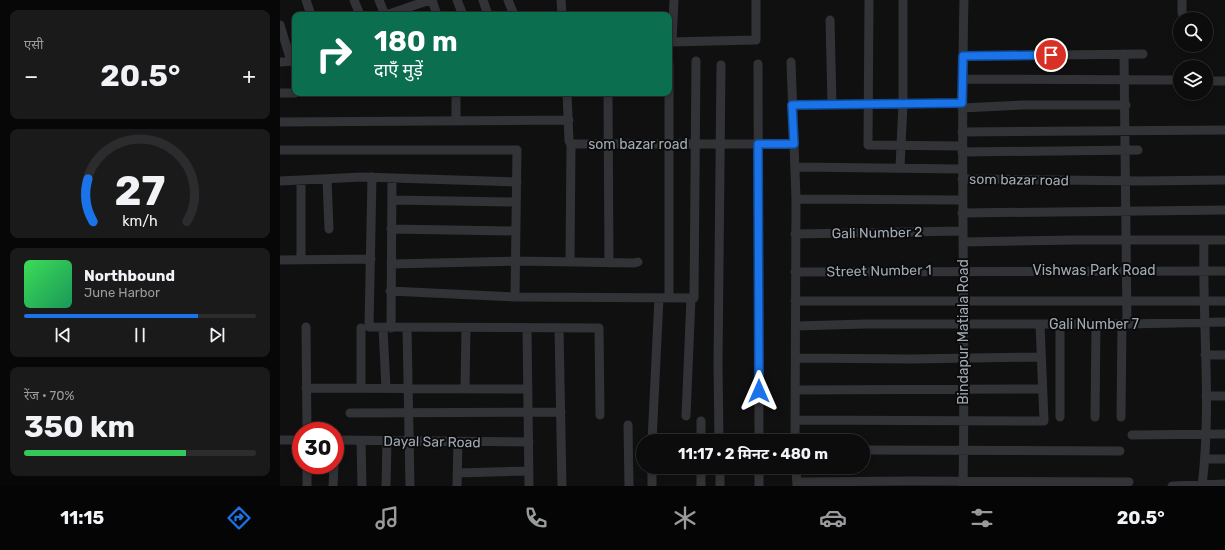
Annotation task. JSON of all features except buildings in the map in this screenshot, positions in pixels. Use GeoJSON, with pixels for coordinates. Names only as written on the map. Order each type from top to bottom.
{"type":"FeatureCollection","features":[{"type":"Feature","properties":{"kind":"street"},"geometry":{"type":"LineString","coordinates":[[306,0],[310,12]]}},
{"type":"Feature","properties":{"kind":"street"},"geometry":{"type":"LineString","coordinates":[[354,0],[359,12]]}},
{"type":"Feature","properties":{"kind":"street"},"geometry":{"type":"LineString","coordinates":[[379,0],[385,12]]}},
{"type":"Feature","properties":{"kind":"street"},"geometry":{"type":"LineString","coordinates":[[395,12],[431,0],[436,12]]}},
{"type":"Feature","properties":{"kind":"street"},"geometry":{"type":"LineString","coordinates":[[457,0],[462,12]]}},
{"type":"Feature","properties":{"kind":"street"},"geometry":{"type":"LineString","coordinates":[[483,0],[487,12]]}},
{"type":"Feature","properties":{"kind":"street"},"geometry":{"type":"LineString","coordinates":[[508,0],[513,12]]}},
{"type":"Feature","properties":{"kind":"street"},"geometry":{"type":"LineString","coordinates":[[561,0],[562,12]]}},
{"type":"Feature","properties":{"kind":"street"},"geometry":{"type":"LineString","coordinates":[[672,28],[674,0]]}},
{"type":"Feature","properties":{"kind":"street"},"geometry":{"type":"LineString","coordinates":[[672,42],[756,40],[756,0]]}},
{"type":"Feature","properties":{"kind":"street"},"geometry":{"type":"LineString","coordinates":[[869,0],[868,145],[962,148],[1138,150]]}},
{"type":"Feature","properties":{"kind":"street"},"geometry":{"type":"LineString","coordinates":[[900,168],[903,104],[903,0]]}},
{"type":"Feature","properties":{"kind":"street","name":"som bazar road"},"geometry":{"type":"LineString","coordinates":[[964,0],[962,179],[1126,181],[1225,180]]}},
{"type":"Feature","properties":{"kind":"street"},"geometry":{"type":"LineString","coordinates":[[1182,0],[1182,12]]}},
{"type":"Feature","properties":{"kind":"street"},"geometry":{"type":"LineString","coordinates":[[830,20],[832,104]]}},
{"type":"Feature","properties":{"kind":"street"},"geometry":{"type":"LineString","coordinates":[[280,24],[292,58]]}},
{"type":"Feature","properties":{"kind":"street"},"geometry":{"type":"LineString","coordinates":[[1121,417],[1124,324],[1127,300],[1125,150],[1126,105],[1124,54]]}},
{"type":"Feature","properties":{"kind":"street"},"geometry":{"type":"LineString","coordinates":[[963,56],[1143,54]]}},
{"type":"Feature","properties":{"kind":"street"},"geometry":{"type":"LineString","coordinates":[[280,62],[292,61]]}},
{"type":"Feature","properties":{"kind":"street"},"geometry":{"type":"LineString","coordinates":[[390,291],[515,297],[691,298],[695,296],[696,61]]}},
{"type":"Feature","properties":{"kind":"street"},"geometry":{"type":"LineString","coordinates":[[791,62],[796,199],[795,434]]}},
{"type":"Feature","properties":{"kind":"street"},"geometry":{"type":"LineString","coordinates":[[758,64],[759,434]]}},
{"type":"Feature","properties":{"kind":"street"},"geometry":{"type":"LineString","coordinates":[[719,434],[719,144],[721,65]]}},
{"type":"Feature","properties":{"kind":"street"},"geometry":{"type":"LineString","coordinates":[[962,79],[1173,80]]}},
{"type":"Feature","properties":{"kind":"street"},"geometry":{"type":"LineString","coordinates":[[1213,80],[1225,81]]}},
{"type":"Feature","properties":{"kind":"street"},"geometry":{"type":"LineString","coordinates":[[280,93],[292,93]]}},
{"type":"Feature","properties":{"kind":"street"},"geometry":{"type":"LineString","coordinates":[[456,96],[456,121]]}},
{"type":"Feature","properties":{"kind":"street","name":"som bazar road"},"geometry":{"type":"LineString","coordinates":[[567,96],[569,141],[571,144],[794,144]]}},
{"type":"Feature","properties":{"kind":"street"},"geometry":{"type":"LineString","coordinates":[[608,96],[609,263]]}},
{"type":"Feature","properties":{"kind":"street"},"geometry":{"type":"LineString","coordinates":[[669,96],[669,298]]}},
{"type":"Feature","properties":{"kind":"street"},"geometry":{"type":"LineString","coordinates":[[792,105],[1126,105]]}},
{"type":"Feature","properties":{"kind":"street"},"geometry":{"type":"LineString","coordinates":[[280,122],[569,120]]}},
{"type":"Feature","properties":{"kind":"street"},"geometry":{"type":"LineString","coordinates":[[962,132],[1225,130]]}},
{"type":"Feature","properties":{"kind":"street"},"geometry":{"type":"LineString","coordinates":[[570,262],[571,144]]}},
{"type":"Feature","properties":{"kind":"street"},"geometry":{"type":"LineString","coordinates":[[280,150],[517,150],[515,297]]}},
{"type":"Feature","properties":{"kind":"street"},"geometry":{"type":"LineString","coordinates":[[795,167],[962,169]]}},
{"type":"Feature","properties":{"kind":"street"},"geometry":{"type":"LineString","coordinates":[[280,181],[372,177],[517,182]]}},
{"type":"Feature","properties":{"kind":"street"},"geometry":{"type":"LineString","coordinates":[[372,177],[371,259],[368,326],[370,328],[599,328],[600,415]]}},
{"type":"Feature","properties":{"kind":"street"},"geometry":{"type":"LineString","coordinates":[[386,388],[387,328],[391,264],[392,178]]}},
{"type":"Feature","properties":{"kind":"street"},"geometry":{"type":"LineString","coordinates":[[327,179],[329,229]]}},
{"type":"Feature","properties":{"kind":"street","name":"Bindapur Matiala Road"},"geometry":{"type":"LineString","coordinates":[[962,179],[962,213],[960,231],[963,242],[964,324],[963,484]]}},
{"type":"Feature","properties":{"kind":"street"},"geometry":{"type":"LineString","coordinates":[[301,180],[301,260]]}},
{"type":"Feature","properties":{"kind":"street"},"geometry":{"type":"LineString","coordinates":[[796,199],[962,200]]}},
{"type":"Feature","properties":{"kind":"street"},"geometry":{"type":"LineString","coordinates":[[392,200],[516,202]]}},
{"type":"Feature","properties":{"kind":"street"},"geometry":{"type":"LineString","coordinates":[[962,213],[1225,210]]}},
{"type":"Feature","properties":{"kind":"street"},"geometry":{"type":"LineString","coordinates":[[391,229],[516,231]]}},
{"type":"Feature","properties":{"kind":"street","name":"Gali Number 2"},"geometry":{"type":"LineString","coordinates":[[795,234],[960,231]]}},
{"type":"Feature","properties":{"kind":"street"},"geometry":{"type":"LineString","coordinates":[[1202,485],[1208,434],[1204,322],[1204,240]]}},
{"type":"Feature","properties":{"kind":"street"},"geometry":{"type":"LineString","coordinates":[[963,242],[1225,240]]}},
{"type":"Feature","properties":{"kind":"street"},"geometry":{"type":"LineString","coordinates":[[280,260],[371,259]]}},
{"type":"Feature","properties":{"kind":"street"},"geometry":{"type":"LineString","coordinates":[[391,264],[516,261],[609,263],[638,262]]}},
{"type":"Feature","properties":{"kind":"street","name":"Street Number 1"},"geometry":{"type":"LineString","coordinates":[[795,272],[963,270]]}},
{"type":"Feature","properties":{"kind":"street","name":"Vishwas Park Road"},"geometry":{"type":"LineString","coordinates":[[963,270],[1225,271]]}},
{"type":"Feature","properties":{"kind":"street"},"geometry":{"type":"LineString","coordinates":[[652,434],[659,298]]}},
{"type":"Feature","properties":{"kind":"street"},"geometry":{"type":"LineString","coordinates":[[686,416],[691,298]]}},
{"type":"Feature","properties":{"kind":"street"},"geometry":{"type":"LineString","coordinates":[[795,301],[1225,301]]}},
{"type":"Feature","properties":{"kind":"street","name":"Gali Number 7"},"geometry":{"type":"LineString","coordinates":[[796,326],[1225,322]]}},
{"type":"Feature","properties":{"kind":"street"},"geometry":{"type":"LineString","coordinates":[[796,420],[1044,421],[1041,389],[1040,324]]}},
{"type":"Feature","properties":{"kind":"street"},"geometry":{"type":"LineString","coordinates":[[1060,324],[1060,417]]}},
{"type":"Feature","properties":{"kind":"street"},"geometry":{"type":"LineString","coordinates":[[1095,418],[1096,324]]}},
{"type":"Feature","properties":{"kind":"street"},"geometry":{"type":"LineString","coordinates":[[306,327],[307,422]]}},
{"type":"Feature","properties":{"kind":"street"},"geometry":{"type":"LineString","coordinates":[[361,328],[361,388]]}},
{"type":"Feature","properties":{"kind":"street"},"geometry":{"type":"LineString","coordinates":[[407,328],[410,388],[410,486]]}},
{"type":"Feature","properties":{"kind":"street"},"geometry":{"type":"LineString","coordinates":[[465,388],[466,328]]}},
{"type":"Feature","properties":{"kind":"street"},"geometry":{"type":"LineString","coordinates":[[527,328],[529,486]]}},
{"type":"Feature","properties":{"kind":"street"},"geometry":{"type":"LineString","coordinates":[[559,328],[562,412],[562,486]]}},
{"type":"Feature","properties":{"kind":"street"},"geometry":{"type":"LineString","coordinates":[[1205,355],[1225,355]]}},
{"type":"Feature","properties":{"kind":"street"},"geometry":{"type":"LineString","coordinates":[[796,358],[964,358],[1040,356]]}},
{"type":"Feature","properties":{"kind":"street"},"geometry":{"type":"LineString","coordinates":[[306,388],[528,389]]}},
{"type":"Feature","properties":{"kind":"street"},"geometry":{"type":"LineString","coordinates":[[796,390],[1041,389]]}},
{"type":"Feature","properties":{"kind":"street"},"geometry":{"type":"LineString","coordinates":[[1206,396],[1225,396]]}},
{"type":"Feature","properties":{"kind":"street"},"geometry":{"type":"LineString","coordinates":[[350,413],[562,412]]}},
{"type":"Feature","properties":{"kind":"street"},"geometry":{"type":"LineString","coordinates":[[701,421],[701,434]]}},
{"type":"Feature","properties":{"kind":"street"},"geometry":{"type":"LineString","coordinates":[[628,425],[629,486]]}},
{"type":"Feature","properties":{"kind":"street"},"geometry":{"type":"LineString","coordinates":[[1132,435],[1225,434]]}},
{"type":"Feature","properties":{"kind":"street"},"geometry":{"type":"LineString","coordinates":[[280,440],[292,440]]}},
{"type":"Feature","properties":{"kind":"street","name":"Dayal Sar Road"},"geometry":{"type":"LineString","coordinates":[[344,440],[529,442]]}},
{"type":"Feature","properties":{"kind":"street"},"geometry":{"type":"LineString","coordinates":[[361,441],[362,486]]}},
{"type":"Feature","properties":{"kind":"street"},"geometry":{"type":"LineString","coordinates":[[386,486],[387,441]]}},
{"type":"Feature","properties":{"kind":"street"},"geometry":{"type":"LineString","coordinates":[[457,486],[458,442]]}},
{"type":"Feature","properties":{"kind":"street"},"geometry":{"type":"LineString","coordinates":[[870,450],[1120,451]]}},
{"type":"Feature","properties":{"kind":"street"},"geometry":{"type":"LineString","coordinates":[[1206,458],[1225,459]]}},
{"type":"Feature","properties":{"kind":"street"},"geometry":{"type":"LineString","coordinates":[[457,473],[530,471]]}},
{"type":"Feature","properties":{"kind":"street"},"geometry":{"type":"LineString","coordinates":[[307,474],[307,486]]}},
{"type":"Feature","properties":{"kind":"street"},"geometry":{"type":"LineString","coordinates":[[333,486],[334,474]]}},
{"type":"Feature","properties":{"kind":"street"},"geometry":{"type":"LineString","coordinates":[[652,474],[652,486]]}},
{"type":"Feature","properties":{"kind":"street"},"geometry":{"type":"LineString","coordinates":[[701,474],[701,486]]}},
{"type":"Feature","properties":{"kind":"street"},"geometry":{"type":"LineString","coordinates":[[720,474],[720,486]]}},
{"type":"Feature","properties":{"kind":"street"},"geometry":{"type":"LineString","coordinates":[[759,474],[759,486]]}},
{"type":"Feature","properties":{"kind":"street"},"geometry":{"type":"LineString","coordinates":[[796,474],[797,484],[1070,484],[1129,482]]}},
{"type":"Feature","properties":{"kind":"street"},"geometry":{"type":"LineString","coordinates":[[1172,486],[1225,484]]}},
{"type":"Feature","properties":{"kind":"route"},"geometry":{"type":"LineString","coordinates":[[759,391],[758,144],[794,144],[792,105],[962,103],[963,56],[1051,55]]}}]}
